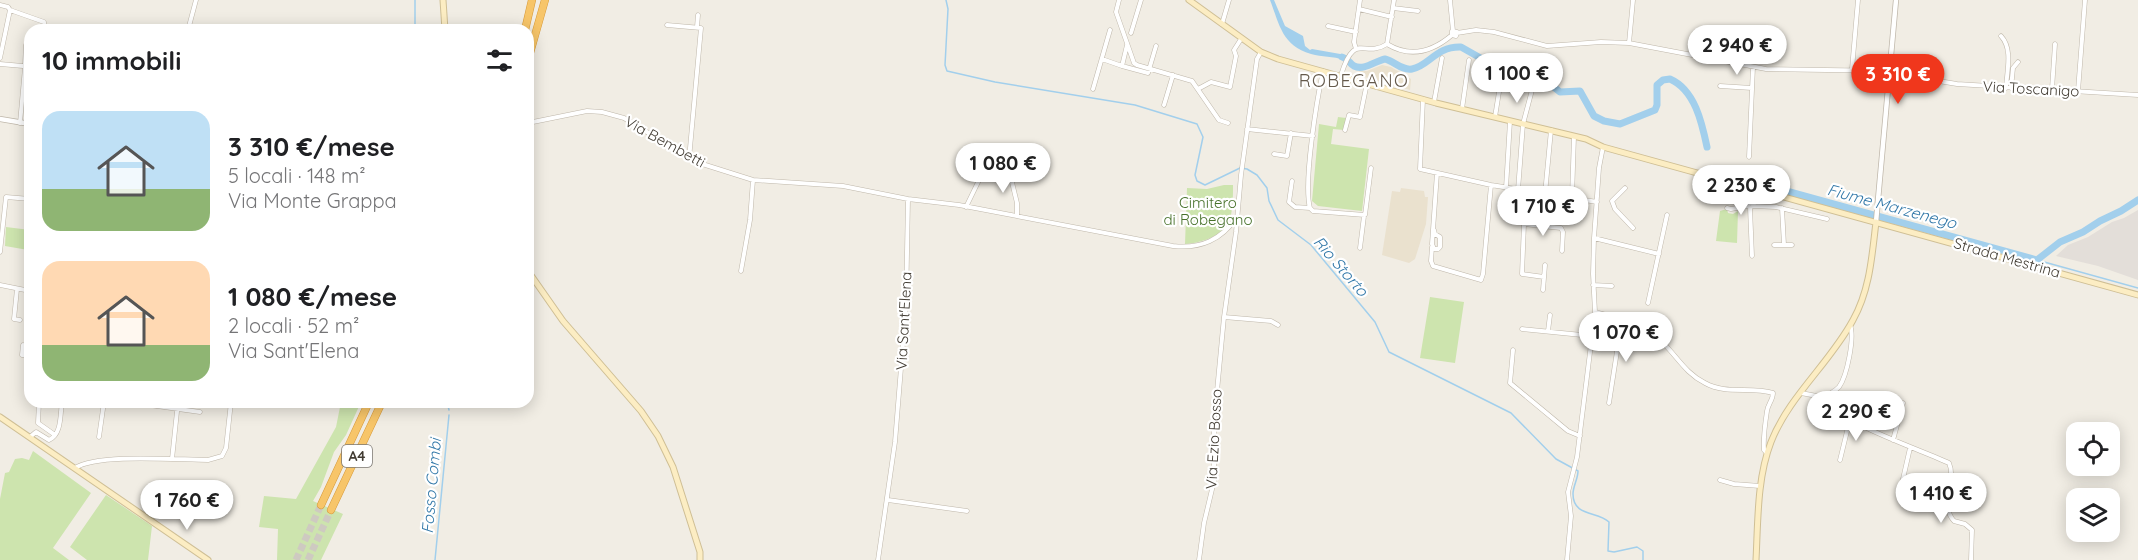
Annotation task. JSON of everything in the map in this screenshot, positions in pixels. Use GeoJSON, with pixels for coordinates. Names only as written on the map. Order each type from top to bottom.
{"type":"FeatureCollection","features":[{"type":"Feature","properties":{"kind":"highway"},"geometry":{"type":"LineString","coordinates":[[526,24],[532,0]]}},
{"type":"Feature","properties":{"kind":"highway"},"geometry":{"type":"LineString","coordinates":[[534,38],[544,0]]}},
{"type":"Feature","properties":{"kind":"highway","name":"A4"},"geometry":{"type":"LineString","coordinates":[[321,505],[366,408]]}},
{"type":"Feature","properties":{"kind":"highway","name":"A4"},"geometry":{"type":"LineString","coordinates":[[332,510],[379,408]]}},
{"type":"Feature","properties":{"kind":"main road"},"geometry":{"type":"LineString","coordinates":[[444,0],[445,24]]}},
{"type":"Feature","properties":{"kind":"main road","name":"Strada Mestrina"},"geometry":{"type":"LineString","coordinates":[[1189,0],[1261,52],[1434,102],[1574,136],[1603,147],[1877,220],[2138,295]]}},
{"type":"Feature","properties":{"kind":"main road"},"geometry":{"type":"LineString","coordinates":[[1756,560],[1761,486],[1767,453],[1783,419],[1850,325],[1861,303],[1867,283],[1877,220]]}},
{"type":"Feature","properties":{"kind":"main road"},"geometry":{"type":"LineString","coordinates":[[534,279],[563,321],[641,411],[658,436],[673,467],[700,552],[700,560]]}},
{"type":"Feature","properties":{"kind":"main road"},"geometry":{"type":"LineString","coordinates":[[0,417],[208,560]]}},
{"type":"Feature","properties":{"kind":"main road"},"geometry":{"type":"LineString","coordinates":[[700,552],[706,560]]}},
{"type":"Feature","properties":{"kind":"street"},"geometry":{"type":"LineString","coordinates":[[190,24],[196,0]]}},
{"type":"Feature","properties":{"kind":"street"},"geometry":{"type":"LineString","coordinates":[[1119,0],[1116,12],[1134,63],[1192,81],[1219,120],[1228,123]]}},
{"type":"Feature","properties":{"kind":"street"},"geometry":{"type":"LineString","coordinates":[[1131,33],[1141,0]]}},
{"type":"Feature","properties":{"kind":"street"},"geometry":{"type":"LineString","coordinates":[[1222,24],[1229,0]]}},
{"type":"Feature","properties":{"kind":"street"},"geometry":{"type":"LineString","coordinates":[[1341,75],[1347,59],[1356,49],[1359,0]]}},
{"type":"Feature","properties":{"kind":"street"},"geometry":{"type":"LineString","coordinates":[[1387,44],[1394,0]]}},
{"type":"Feature","properties":{"kind":"street"},"geometry":{"type":"LineString","coordinates":[[1387,44],[1419,53],[1454,33],[1450,0]]}},
{"type":"Feature","properties":{"kind":"street"},"geometry":{"type":"LineString","coordinates":[[1629,44],[1633,0]]}},
{"type":"Feature","properties":{"kind":"street"},"geometry":{"type":"LineString","coordinates":[[1852,69],[1858,0]]}},
{"type":"Feature","properties":{"kind":"street"},"geometry":{"type":"LineString","coordinates":[[1877,220],[1896,0]]}},
{"type":"Feature","properties":{"kind":"street"},"geometry":{"type":"LineString","coordinates":[[2078,91],[2085,0]]}},
{"type":"Feature","properties":{"kind":"street"},"geometry":{"type":"LineString","coordinates":[[0,5],[8,7],[11,12],[44,22],[44,24]]}},
{"type":"Feature","properties":{"kind":"street"},"geometry":{"type":"LineString","coordinates":[[1393,8],[1418,11]]}},
{"type":"Feature","properties":{"kind":"street"},"geometry":{"type":"LineString","coordinates":[[1359,9],[1392,17]]}},
{"type":"Feature","properties":{"kind":"street"},"geometry":{"type":"LineString","coordinates":[[0,58],[11,12]]}},
{"type":"Feature","properties":{"kind":"street"},"geometry":{"type":"LineString","coordinates":[[697,27],[698,15]]}},
{"type":"Feature","properties":{"kind":"street"},"geometry":{"type":"LineString","coordinates":[[667,25],[701,28],[689,159]]}},
{"type":"Feature","properties":{"kind":"street"},"geometry":{"type":"LineString","coordinates":[[1328,26],[1356,32]]}},
{"type":"Feature","properties":{"kind":"street"},"geometry":{"type":"LineString","coordinates":[[1093,88],[1110,30]]}},
{"type":"Feature","properties":{"kind":"street","name":"Via Toscanigo"},"geometry":{"type":"LineString","coordinates":[[1454,33],[1476,30],[1494,32],[1547,46],[1601,42],[1629,44],[1774,69],[1852,69],[1890,72],[1950,84],[2138,95]]}},
{"type":"Feature","properties":{"kind":"street"},"geometry":{"type":"LineString","coordinates":[[2001,36],[2008,48],[2009,88]]}},
{"type":"Feature","properties":{"kind":"street"},"geometry":{"type":"LineString","coordinates":[[1198,89],[1211,82],[1230,87],[1236,56],[1234,50],[1241,39]]}},
{"type":"Feature","properties":{"kind":"street"},"geometry":{"type":"LineString","coordinates":[[1122,66],[1128,44]]}},
{"type":"Feature","properties":{"kind":"street"},"geometry":{"type":"LineString","coordinates":[[1356,49],[1377,48],[1387,44]]}},
{"type":"Feature","properties":{"kind":"street"},"geometry":{"type":"LineString","coordinates":[[2052,89],[2055,44]]}},
{"type":"Feature","properties":{"kind":"street"},"geometry":{"type":"LineString","coordinates":[[1102,59],[1148,73],[1156,46]]}},
{"type":"Feature","properties":{"kind":"street"},"geometry":{"type":"LineString","coordinates":[[1261,52],[1257,59],[1247,129],[1313,136]]}},
{"type":"Feature","properties":{"kind":"street"},"geometry":{"type":"LineString","coordinates":[[1434,102],[1442,58]]}},
{"type":"Feature","properties":{"kind":"street"},"geometry":{"type":"LineString","coordinates":[[1462,109],[1469,60]]}},
{"type":"Feature","properties":{"kind":"street"},"geometry":{"type":"LineString","coordinates":[[2009,88],[2013,68],[2018,62]]}},
{"type":"Feature","properties":{"kind":"street"},"geometry":{"type":"LineString","coordinates":[[0,64],[24,65]]}},
{"type":"Feature","properties":{"kind":"street"},"geometry":{"type":"LineString","coordinates":[[1749,157],[1753,67]]}},
{"type":"Feature","properties":{"kind":"street"},"geometry":{"type":"LineString","coordinates":[[1310,208],[1313,136],[1323,71]]}},
{"type":"Feature","properties":{"kind":"street"},"geometry":{"type":"LineString","coordinates":[[1496,117],[1502,73]]}},
{"type":"Feature","properties":{"kind":"street"},"geometry":{"type":"LineString","coordinates":[[1164,105],[1173,75]]}},
{"type":"Feature","properties":{"kind":"street"},"geometry":{"type":"LineString","coordinates":[[20,123],[24,79]]}},
{"type":"Feature","properties":{"kind":"street"},"geometry":{"type":"LineString","coordinates":[[1345,130],[1349,115],[1360,117],[1368,82]]}},
{"type":"Feature","properties":{"kind":"street"},"geometry":{"type":"LineString","coordinates":[[1720,86],[1752,88]]}},
{"type":"Feature","properties":{"kind":"street"},"geometry":{"type":"LineString","coordinates":[[1518,190],[1523,124],[1532,90]]}},
{"type":"Feature","properties":{"kind":"street"},"geometry":{"type":"LineString","coordinates":[[1423,98],[1420,169],[1506,188],[1597,202]]}},
{"type":"Feature","properties":{"kind":"street","name":"Via Bembetti"},"geometry":{"type":"LineString","coordinates":[[534,122],[587,111],[610,114],[624,118],[704,166],[753,180],[843,186],[908,199]]}},
{"type":"Feature","properties":{"kind":"street"},"geometry":{"type":"LineString","coordinates":[[0,119],[24,123]]}},
{"type":"Feature","properties":{"kind":"street"},"geometry":{"type":"LineString","coordinates":[[1506,188],[1510,121]]}},
{"type":"Feature","properties":{"kind":"street","name":"Via Ezio Bosso"},"geometry":{"type":"LineString","coordinates":[[1198,560],[1203,523],[1214,481],[1215,415],[1224,317],[1247,129]]}},
{"type":"Feature","properties":{"kind":"street"},"geometry":{"type":"LineString","coordinates":[[1542,226],[1551,130]]}},
{"type":"Feature","properties":{"kind":"street"},"geometry":{"type":"LineString","coordinates":[[1274,154],[1287,156],[1290,133]]}},
{"type":"Feature","properties":{"kind":"street"},"geometry":{"type":"LineString","coordinates":[[1572,197],[1574,136]]}},
{"type":"Feature","properties":{"kind":"street"},"geometry":{"type":"LineString","coordinates":[[1568,560],[1571,516],[1568,492],[1575,469],[1592,336],[1594,238],[1603,147]]}},
{"type":"Feature","properties":{"kind":"street"},"geometry":{"type":"LineString","coordinates":[[1360,248],[1371,168]]}},
{"type":"Feature","properties":{"kind":"street"},"geometry":{"type":"LineString","coordinates":[[1009,170],[1017,203],[1017,216]]}},
{"type":"Feature","properties":{"kind":"street"},"geometry":{"type":"LineString","coordinates":[[966,207],[983,172]]}},
{"type":"Feature","properties":{"kind":"street"},"geometry":{"type":"LineString","coordinates":[[1437,173],[1431,261],[1433,266],[1479,280],[1482,278],[1491,185]]}},
{"type":"Feature","properties":{"kind":"street"},"geometry":{"type":"LineString","coordinates":[[741,271],[750,220],[753,180]]}},
{"type":"Feature","properties":{"kind":"street"},"geometry":{"type":"LineString","coordinates":[[1292,182],[1289,202],[1295,207],[1364,216]]}},
{"type":"Feature","properties":{"kind":"street"},"geometry":{"type":"LineString","coordinates":[[1625,188],[1612,201],[1615,209],[1633,228]]}},
{"type":"Feature","properties":{"kind":"street"},"geometry":{"type":"LineString","coordinates":[[1752,256],[1750,206],[1753,188]]}},
{"type":"Feature","properties":{"kind":"street"},"geometry":{"type":"LineString","coordinates":[[0,252],[6,197],[24,198]]}},
{"type":"Feature","properties":{"kind":"street"},"geometry":{"type":"LineString","coordinates":[[908,199],[966,207],[1183,247],[1195,247],[1212,241],[1237,217]]}},
{"type":"Feature","properties":{"kind":"street","name":"Via Sant'Elena"},"geometry":{"type":"LineString","coordinates":[[878,560],[896,442],[906,306],[908,199]]}},
{"type":"Feature","properties":{"kind":"street"},"geometry":{"type":"LineString","coordinates":[[1727,208],[1750,206],[1782,208],[1827,219]]}},
{"type":"Feature","properties":{"kind":"street"},"geometry":{"type":"LineString","coordinates":[[1782,208],[1784,245]]}},
{"type":"Feature","properties":{"kind":"street"},"geometry":{"type":"LineString","coordinates":[[1648,303],[1667,216]]}},
{"type":"Feature","properties":{"kind":"street"},"geometry":{"type":"LineString","coordinates":[[1544,277],[1522,274],[1524,224],[1561,228],[1563,231],[1562,251]]}},
{"type":"Feature","properties":{"kind":"street"},"geometry":{"type":"LineString","coordinates":[[1432,247],[1438,249],[1440,246],[1440,237],[1435,234],[1434,230]]}},
{"type":"Feature","properties":{"kind":"street"},"geometry":{"type":"LineString","coordinates":[[1594,238],[1659,254]]}},
{"type":"Feature","properties":{"kind":"street"},"geometry":{"type":"LineString","coordinates":[[1774,245],[1792,245]]}},
{"type":"Feature","properties":{"kind":"street"},"geometry":{"type":"LineString","coordinates":[[1543,290],[1545,265]]}},
{"type":"Feature","properties":{"kind":"street"},"geometry":{"type":"LineString","coordinates":[[0,285],[24,290]]}},
{"type":"Feature","properties":{"kind":"street"},"geometry":{"type":"LineString","coordinates":[[1593,285],[1612,286]]}},
{"type":"Feature","properties":{"kind":"street"},"geometry":{"type":"LineString","coordinates":[[17,289],[14,320],[20,320]]}},
{"type":"Feature","properties":{"kind":"street"},"geometry":{"type":"LineString","coordinates":[[1594,312],[1622,319],[1652,334],[1663,343],[1687,372],[1708,385],[1721,389],[1773,393],[1767,411],[1764,440],[1764,450],[1767,453]]}},
{"type":"Feature","properties":{"kind":"street"},"geometry":{"type":"LineString","coordinates":[[1548,331],[1550,315]]}},
{"type":"Feature","properties":{"kind":"street"},"geometry":{"type":"LineString","coordinates":[[1224,317],[1271,321],[1278,325]]}},
{"type":"Feature","properties":{"kind":"street"},"geometry":{"type":"LineString","coordinates":[[1610,403],[1622,319]]}},
{"type":"Feature","properties":{"kind":"street"},"geometry":{"type":"LineString","coordinates":[[1801,393],[1822,397],[1836,390],[1845,372],[1852,332],[1850,325]]}},
{"type":"Feature","properties":{"kind":"street"},"geometry":{"type":"LineString","coordinates":[[1522,329],[1592,336]]}},
{"type":"Feature","properties":{"kind":"street"},"geometry":{"type":"LineString","coordinates":[[23,345],[22,355],[24,355]]}},
{"type":"Feature","properties":{"kind":"street"},"geometry":{"type":"LineString","coordinates":[[1513,350],[1510,383],[1568,431],[1580,436]]}},
{"type":"Feature","properties":{"kind":"street"},"geometry":{"type":"LineString","coordinates":[[1822,397],[1827,405],[1851,419],[1910,448],[1949,463],[1951,478],[1948,512],[1954,521],[1965,524],[1972,530],[1971,560]]}},
{"type":"Feature","properties":{"kind":"street"},"geometry":{"type":"LineString","coordinates":[[1893,440],[1903,403]]}},
{"type":"Feature","properties":{"kind":"street"},"geometry":{"type":"LineString","coordinates":[[39,408],[38,423],[55,435]]}},
{"type":"Feature","properties":{"kind":"street"},"geometry":{"type":"LineString","coordinates":[[30,437],[36,432],[50,440],[59,428],[61,408]]}},
{"type":"Feature","properties":{"kind":"street"},"geometry":{"type":"LineString","coordinates":[[99,438],[103,408]]}},
{"type":"Feature","properties":{"kind":"street"},"geometry":{"type":"LineString","coordinates":[[170,408],[200,412]]}},
{"type":"Feature","properties":{"kind":"street"},"geometry":{"type":"LineString","coordinates":[[75,468],[106,461],[208,460],[222,456],[230,408]]}},
{"type":"Feature","properties":{"kind":"street"},"geometry":{"type":"LineString","coordinates":[[172,459],[177,409]]}},
{"type":"Feature","properties":{"kind":"street"},"geometry":{"type":"LineString","coordinates":[[1840,460],[1851,419]]}},
{"type":"Feature","properties":{"kind":"street"},"geometry":{"type":"LineString","coordinates":[[1904,500],[1900,492],[1910,448]]}},
{"type":"Feature","properties":{"kind":"street"},"geometry":{"type":"LineString","coordinates":[[1720,480],[1734,484],[1761,486]]}},
{"type":"Feature","properties":{"kind":"street"},"geometry":{"type":"LineString","coordinates":[[888,500],[967,511]]}},
{"type":"Feature","properties":{"kind":"shaded area"},"geometry":{"type":"Polygon","coordinates":[[[1382,65],[1391,67],[1411,79],[1410,90],[1358,75],[1359,71],[1367,71],[1382,65]]]}},
{"type":"Feature","properties":{"kind":"shaded area"},"geometry":{"type":"Polygon","coordinates":[[[1401,188],[1424,191],[1425,197],[1428,197],[1426,224],[1415,259],[1409,263],[1382,255],[1392,191],[1400,192],[1401,188]]]}},
{"type":"Feature","properties":{"kind":"shaded area"},"geometry":{"type":"Polygon","coordinates":[[[2138,210],[2138,280],[2098,266],[2056,256],[2068,245],[2138,210]]]}},
{"type":"Feature","properties":{"kind":"green space"},"geometry":{"type":"Polygon","coordinates":[[[1338,117],[1346,118],[1344,130],[1333,129],[1331,144],[1369,149],[1362,211],[1318,206],[1312,201],[1319,124],[1336,127],[1338,117]]]}},
{"type":"Feature","properties":{"kind":"green space","name":"Cimitero di Robegano"},"geometry":{"type":"Polygon","coordinates":[[[1233,185],[1229,222],[1220,233],[1213,237],[1185,244],[1187,188],[1207,189],[1233,185]]]}},
{"type":"Feature","properties":{"kind":"green space"},"geometry":{"type":"Polygon","coordinates":[[[1727,209],[1728,213],[1733,214],[1738,211],[1737,243],[1716,241],[1720,211],[1727,209]]]}},
{"type":"Feature","properties":{"kind":"green space"},"geometry":{"type":"Polygon","coordinates":[[[6,227],[24,229],[24,249],[5,246],[6,227]]]}},
{"type":"Feature","properties":{"kind":"green space"},"geometry":{"type":"Polygon","coordinates":[[[1430,297],[1464,302],[1455,363],[1420,358],[1430,297]]]}},
{"type":"Feature","properties":{"kind":"green space"},"geometry":{"type":"Polygon","coordinates":[[[340,408],[358,408],[346,435],[334,452],[321,487],[313,501],[343,514],[321,560],[277,560],[278,529],[259,527],[264,496],[296,499],[336,427],[340,408]]]}},
{"type":"Feature","properties":{"kind":"green space"},"geometry":{"type":"Polygon","coordinates":[[[33,451],[91,493],[53,548],[69,560],[0,560],[0,499],[5,473],[9,472],[15,459],[29,460],[33,451]]]}},
{"type":"Feature","properties":{"kind":"green space"},"geometry":{"type":"Polygon","coordinates":[[[106,495],[152,526],[148,560],[87,560],[70,547],[106,495]]]}},
{"type":"Feature","properties":{"kind":"water"},"geometry":{"type":"Polygon","coordinates":[[[1270,0],[1274,0],[1285,26],[1303,36],[1305,46],[1310,50],[1346,55],[1344,60],[1311,54],[1294,45],[1283,33],[1270,0]]]}},
{"type":"Feature","properties":{"kind":"waterway","name":"Fosso Combi"},"geometry":{"type":"LineString","coordinates":[[415,0],[415,24]]}},
{"type":"Feature","properties":{"kind":"waterway","name":"Rio Storto"},"geometry":{"type":"LineString","coordinates":[[946,0],[948,9],[945,65],[947,71],[995,82],[1135,105],[1197,124],[1203,137],[1195,175],[1197,181],[1205,185],[1240,168],[1257,175],[1267,188],[1269,201],[1278,220],[1311,245],[1375,322],[1389,352],[1511,413],[1556,459],[1578,471],[1573,491],[1574,501],[1581,510],[1609,522],[1608,551],[1614,552],[1637,547],[1643,551],[1643,560]]}},
{"type":"Feature","properties":{"kind":"waterway","name":"Fiume Marzenego"},"geometry":{"type":"LineString","coordinates":[[1342,57],[1358,67],[1366,67],[1385,59],[1405,69],[1412,69],[1445,50],[1461,47],[1484,60],[1535,72],[1560,92],[1580,91],[1594,116],[1604,121],[1620,124],[1655,110],[1657,85],[1663,80],[1670,79],[1686,91],[1696,108],[1707,147]]}},
{"type":"Feature","properties":{"kind":"waterway","name":"Fiume Marzenego"},"geometry":{"type":"LineString","coordinates":[[1728,175],[2037,260],[2060,242],[2083,232],[2138,200]]}},
{"type":"Feature","properties":{"kind":"waterway"},"geometry":{"type":"LineString","coordinates":[[2037,260],[2138,288]]}},
{"type":"Feature","properties":{"kind":"waterway","name":"Fosso Combi"},"geometry":{"type":"LineString","coordinates":[[435,560],[449,415]]}},
{"type":"Feature","properties":{"kind":"tunnel"},"geometry":{"type":"LineString","coordinates":[[296,560],[321,505]]}},
{"type":"Feature","properties":{"kind":"tunnel"},"geometry":{"type":"LineString","coordinates":[[308,560],[331,510]]}},
{"type":"Feature","properties":{"kind":"district","name":"ROBEGANO"},"geometry":{"type":"Point","coordinates":[1354,81]}}]}
